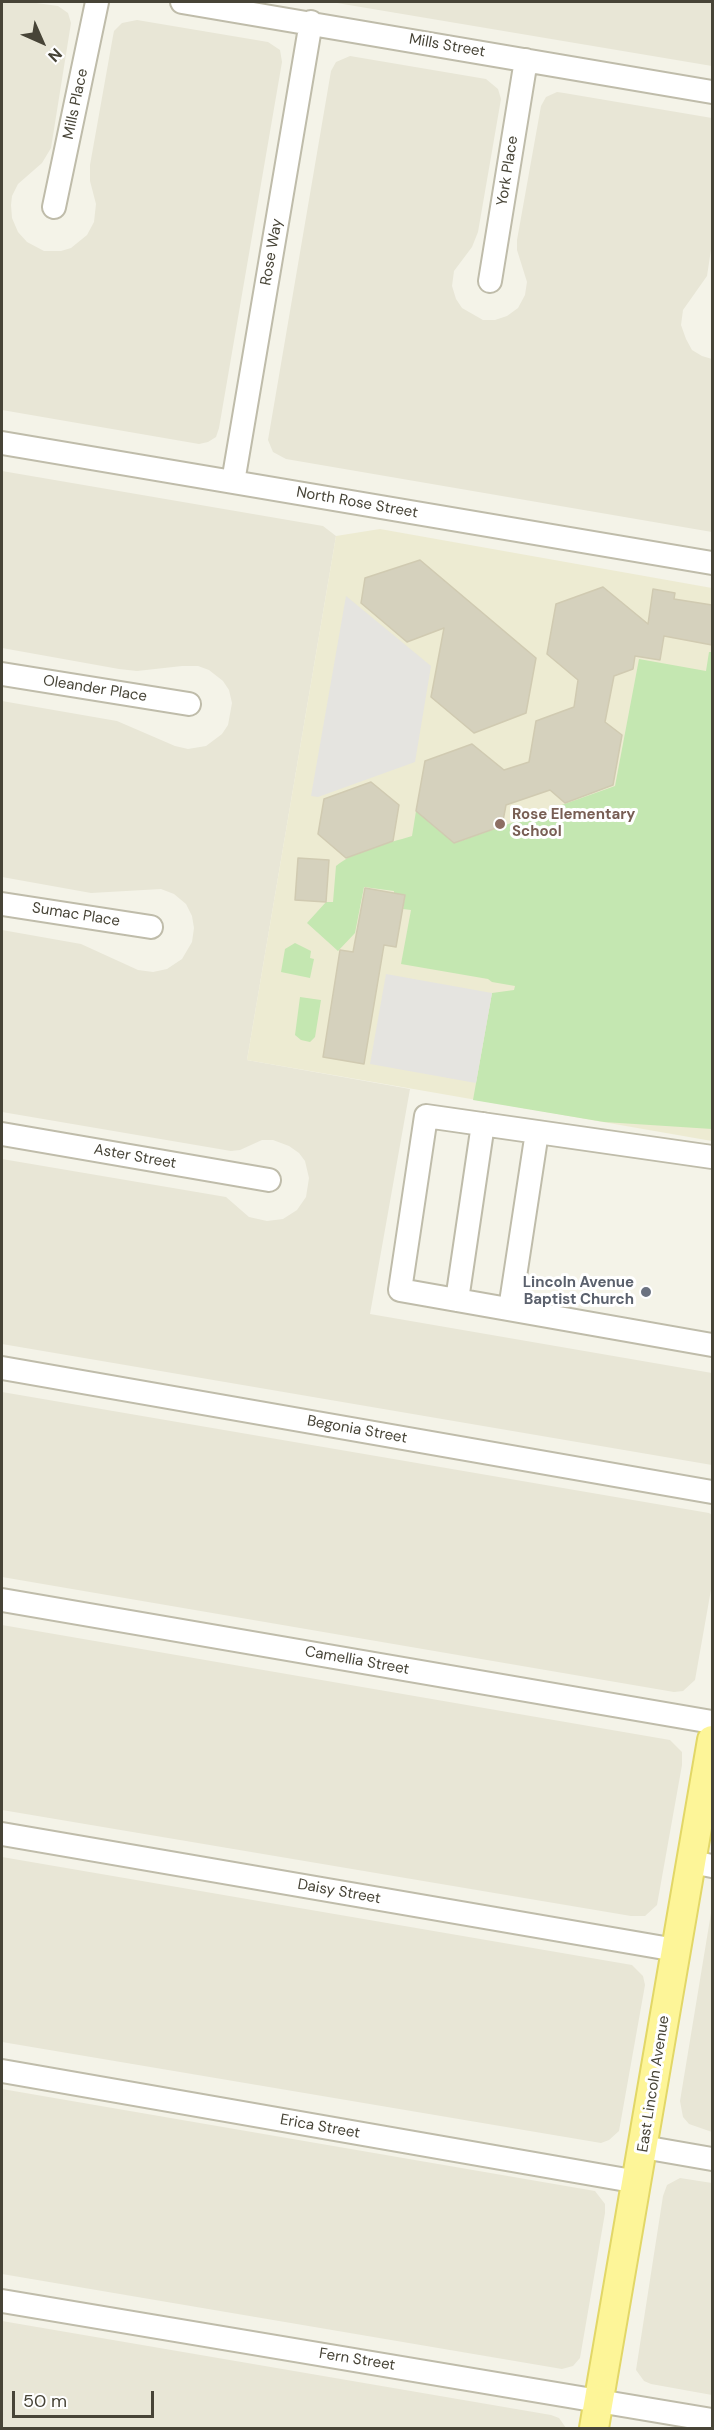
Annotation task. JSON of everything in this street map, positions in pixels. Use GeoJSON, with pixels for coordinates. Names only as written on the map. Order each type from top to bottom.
{"type":"FeatureCollection","features":[{"type":"Feature","properties":{"kind":"main road","name":"East Lincoln Avenue"},"geometry":{"type":"LineString","coordinates":[[594,2428],[676,1950],[702,1864],[712,1740]]}},
{"type":"Feature","properties":{"kind":"street","name":"Mills Place"},"geometry":{"type":"LineString","coordinates":[[54,207],[98,2]]}},
{"type":"Feature","properties":{"kind":"street","name":"Mills Street"},"geometry":{"type":"LineString","coordinates":[[182,2],[311,22],[712,92]]}},
{"type":"Feature","properties":{"kind":"street","name":"Rose Way"},"geometry":{"type":"LineString","coordinates":[[233,482],[311,22]]}},
{"type":"Feature","properties":{"kind":"street","name":"York Place"},"geometry":{"type":"LineString","coordinates":[[490,281],[526,60]]}},
{"type":"Feature","properties":{"kind":"street","name":"North Rose Street"},"geometry":{"type":"LineString","coordinates":[[2,443],[712,563]]}},
{"type":"Feature","properties":{"kind":"street","name":"Oleander Place"},"geometry":{"type":"LineString","coordinates":[[2,674],[189,704]]}},
{"type":"Feature","properties":{"kind":"street","name":"Sumac Place"},"geometry":{"type":"LineString","coordinates":[[2,904],[151,927]]}},
{"type":"Feature","properties":{"kind":"street"},"geometry":{"type":"LineString","coordinates":[[712,1158],[426,1116],[400,1290],[712,1345]]}},
{"type":"Feature","properties":{"kind":"street"},"geometry":{"type":"LineString","coordinates":[[457,1300],[483,1124]]}},
{"type":"Feature","properties":{"kind":"street"},"geometry":{"type":"LineString","coordinates":[[510,1310],[537,1132]]}},
{"type":"Feature","properties":{"kind":"street","name":"Aster Street"},"geometry":{"type":"LineString","coordinates":[[2,1134],[269,1180]]}},
{"type":"Feature","properties":{"kind":"street","name":"Begonia Street"},"geometry":{"type":"LineString","coordinates":[[2,1368],[712,1492]]}},
{"type":"Feature","properties":{"kind":"street","name":"Camellia Street"},"geometry":{"type":"LineString","coordinates":[[2,1600],[712,1722]]}},
{"type":"Feature","properties":{"kind":"street","name":"Daisy Street"},"geometry":{"type":"LineString","coordinates":[[2,1834],[676,1950]]}},
{"type":"Feature","properties":{"kind":"street","name":"Erica Street"},"geometry":{"type":"LineString","coordinates":[[2,2071],[638,2182]]}},
{"type":"Feature","properties":{"kind":"street"},"geometry":{"type":"LineString","coordinates":[[643,2147],[712,2159]]}},
{"type":"Feature","properties":{"kind":"street","name":"Fern Street"},"geometry":{"type":"LineString","coordinates":[[2,2301],[712,2420]]}},
{"type":"Feature","properties":{"kind":"shaded area"},"geometry":{"type":"Polygon","coordinates":[[[2,2],[29,2],[58,6],[68,13],[71,23],[51,148],[42,163],[18,184],[12,196],[12,218],[18,232],[27,242],[44,251],[61,251],[71,248],[87,235],[94,222],[96,204],[90,181],[90,165],[114,31],[122,23],[137,20],[268,42],[280,50],[282,62],[219,428],[216,437],[208,442],[199,444],[2,410],[2,2]]]}},
{"type":"Feature","properties":{"kind":"shaded area"},"geometry":{"type":"Polygon","coordinates":[[[331,2],[712,2],[712,66],[331,2]]]}},
{"type":"Feature","properties":{"kind":"shaded area"},"geometry":{"type":"Polygon","coordinates":[[[350,56],[486,79],[498,89],[501,99],[478,232],[472,247],[454,271],[452,286],[462,308],[483,320],[495,320],[507,316],[518,308],[525,295],[527,282],[517,250],[517,240],[541,106],[546,97],[557,92],[712,118],[712,243],[707,276],[683,310],[681,325],[692,350],[712,359],[712,532],[286,459],[273,452],[268,440],[331,71],[336,62],[350,56]]]}},
{"type":"Feature","properties":{"kind":"shaded area"},"geometry":{"type":"Polygon","coordinates":[[[2,471],[323,526],[336,536],[247,1060],[410,1089],[370,1314],[712,1373],[712,1465],[2,1344],[2,1159],[226,1197],[249,1217],[267,1221],[283,1219],[297,1210],[306,1197],[309,1178],[305,1161],[299,1153],[273,1140],[262,1140],[240,1150],[231,1151],[2,1112],[2,930],[81,944],[138,970],[153,972],[167,969],[182,959],[192,942],[194,928],[192,916],[186,904],[174,894],[161,889],[91,893],[2,877],[2,701],[117,721],[175,746],[188,749],[206,746],[222,734],[228,725],[232,703],[229,690],[223,681],[209,670],[198,666],[137,671],[2,648],[2,471]]]}},
{"type":"Feature","properties":{"kind":"shaded area","name":"Rose Elementary School"},"geometry":{"type":"Polygon","coordinates":[[[380,529],[712,588],[712,1141],[247,1060],[336,536],[380,529]]]}},
{"type":"Feature","properties":{"kind":"shaded area"},"geometry":{"type":"Polygon","coordinates":[[[346,596],[431,666],[415,762],[318,797],[311,796],[346,596]]]}},
{"type":"Feature","properties":{"kind":"shaded area"},"geometry":{"type":"Polygon","coordinates":[[[386,974],[492,993],[476,1083],[370,1064],[386,974]]]}},
{"type":"Feature","properties":{"kind":"shaded area"},"geometry":{"type":"Polygon","coordinates":[[[2,1392],[709,1513],[712,1515],[712,1584],[695,1680],[683,1691],[674,1692],[2,1577],[2,1392]]]}},
{"type":"Feature","properties":{"kind":"shaded area"},"geometry":{"type":"Polygon","coordinates":[[[2,1625],[670,1740],[682,1752],[682,1765],[657,1905],[645,1916],[631,1916],[2,1810],[2,1625]]]}},
{"type":"Feature","properties":{"kind":"shaded area"},"geometry":{"type":"Polygon","coordinates":[[[2,1857],[632,1965],[643,1976],[645,1985],[619,2131],[609,2140],[601,2143],[2,2042],[2,1857]]]}},
{"type":"Feature","properties":{"kind":"shaded area"},"geometry":{"type":"Polygon","coordinates":[[[712,1907],[712,2132],[689,2124],[683,2117],[680,2101],[712,1907]]]}},
{"type":"Feature","properties":{"kind":"shaded area"},"geometry":{"type":"Polygon","coordinates":[[[2,2089],[595,2191],[605,2204],[605,2213],[580,2358],[573,2366],[562,2369],[2,2274],[2,2089]]]}},
{"type":"Feature","properties":{"kind":"shaded area"},"geometry":{"type":"Polygon","coordinates":[[[680,2178],[712,2183],[712,2395],[651,2384],[644,2381],[636,2370],[663,2196],[667,2185],[680,2178]]]}},
{"type":"Feature","properties":{"kind":"shaded area"},"geometry":{"type":"Polygon","coordinates":[[[2,2321],[551,2415],[559,2418],[566,2428],[2,2428],[2,2321]]]}},
{"type":"Feature","properties":{"kind":"green space"},"geometry":{"type":"Polygon","coordinates":[[[709,652],[712,652],[712,1129],[604,1122],[473,1100],[492,993],[514,990],[515,986],[401,964],[411,910],[403,909],[405,895],[394,894],[394,891],[364,887],[355,933],[338,951],[307,923],[326,902],[333,902],[336,866],[362,851],[412,836],[416,811],[455,843],[615,786],[639,659],[706,671],[709,652]]]}},
{"type":"Feature","properties":{"kind":"green space"},"geometry":{"type":"Polygon","coordinates":[[[295,943],[311,951],[310,958],[314,959],[310,978],[281,972],[285,949],[295,943]]]}},
{"type":"Feature","properties":{"kind":"green space"},"geometry":{"type":"Polygon","coordinates":[[[300,997],[321,1000],[315,1037],[310,1042],[301,1040],[295,1035],[300,997]]]}},
{"type":"Feature","properties":{"kind":"building"},"geometry":{"type":"Polygon","coordinates":[[[420,560],[536,658],[526,713],[474,733],[431,697],[444,628],[407,642],[361,603],[365,578],[420,560]]]}},
{"type":"Feature","properties":{"kind":"building"},"geometry":{"type":"Polygon","coordinates":[[[603,587],[648,624],[653,589],[675,593],[674,599],[712,605],[712,645],[664,636],[660,660],[635,656],[633,669],[614,676],[605,722],[622,735],[613,785],[565,803],[550,790],[506,805],[502,826],[454,843],[416,811],[425,761],[472,744],[504,770],[529,762],[536,721],[574,707],[578,680],[547,654],[556,604],[603,587]]]}},
{"type":"Feature","properties":{"kind":"building"},"geometry":{"type":"Polygon","coordinates":[[[371,782],[399,805],[393,841],[346,858],[318,834],[324,799],[371,782]]]}},
{"type":"Feature","properties":{"kind":"building"},"geometry":{"type":"Polygon","coordinates":[[[298,858],[329,860],[326,902],[295,900],[298,858]]]}},
{"type":"Feature","properties":{"kind":"building"},"geometry":{"type":"Polygon","coordinates":[[[365,888],[405,895],[396,947],[384,945],[364,1064],[323,1057],[340,950],[353,952],[365,888]]]}},
{"type":"Feature","properties":{"kind":"place","name":"Rose Elementary School"},"geometry":{"type":"Point","coordinates":[500,824]}},
{"type":"Feature","properties":{"kind":"place","name":"Lincoln Avenue Baptist Church"},"geometry":{"type":"Point","coordinates":[646,1292]}}]}
